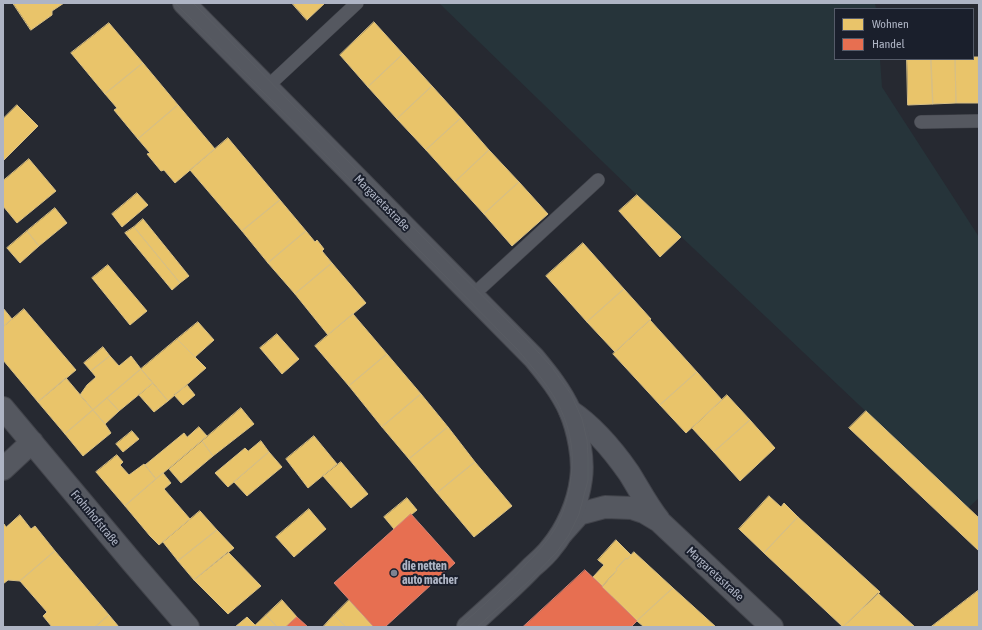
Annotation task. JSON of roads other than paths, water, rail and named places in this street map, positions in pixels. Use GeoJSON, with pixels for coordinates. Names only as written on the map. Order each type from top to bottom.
{"type":"FeatureCollection","features":[{"type":"Feature","properties":{"kind":"street","name":"Margaretastraße"},"geometry":{"type":"LineString","coordinates":[[184,3],[534,358],[556,386],[570,411],[577,434],[581,457],[581,478],[577,497],[563,532]]}},
{"type":"Feature","properties":{"kind":"street","name":"Frohnhofstraße"},"geometry":{"type":"LineString","coordinates":[[3,408],[188,627]]}},
{"type":"Feature","properties":{"kind":"street","name":"Margaretastraße"},"geometry":{"type":"LineString","coordinates":[[570,411],[582,419],[611,449],[628,472],[659,521],[772,627]]}},
{"type":"Feature","properties":{"kind":"street"},"geometry":{"type":"LineString","coordinates":[[3,469],[32,442]]}},
{"type":"Feature","properties":{"kind":"street","name":"Margaretastraße"},"geometry":{"type":"LineString","coordinates":[[468,627],[527,573],[551,548],[579,514],[605,507],[632,508],[644,512],[659,521]]}},
{"type":"Feature","properties":{"kind":"lane"},"geometry":{"type":"LineString","coordinates":[[267,88],[357,3]]}},
{"type":"Feature","properties":{"kind":"lane"},"geometry":{"type":"LineString","coordinates":[[921,122],[979,121]]}},
{"type":"Feature","properties":{"kind":"lane"},"geometry":{"type":"LineString","coordinates":[[473,296],[598,180]]}},
{"type":"Feature","properties":{"kind":"tram line"},"geometry":{"type":"LineString","coordinates":[[175,3],[517,349],[543,381],[561,410],[571,443],[572,460],[569,491],[565,506],[556,527],[532,558],[459,627]]}},
{"type":"Feature","properties":{"kind":"tram line"},"geometry":{"type":"LineString","coordinates":[[193,3],[405,219],[526,339],[551,366],[571,394],[582,419],[587,440],[588,480],[579,514],[569,535],[556,553],[527,583],[477,627]]}},
{"type":"Feature","properties":{"kind":"place","name":"die netten auto macher"},"geometry":{"type":"Point","coordinates":[394,573]}}]}
